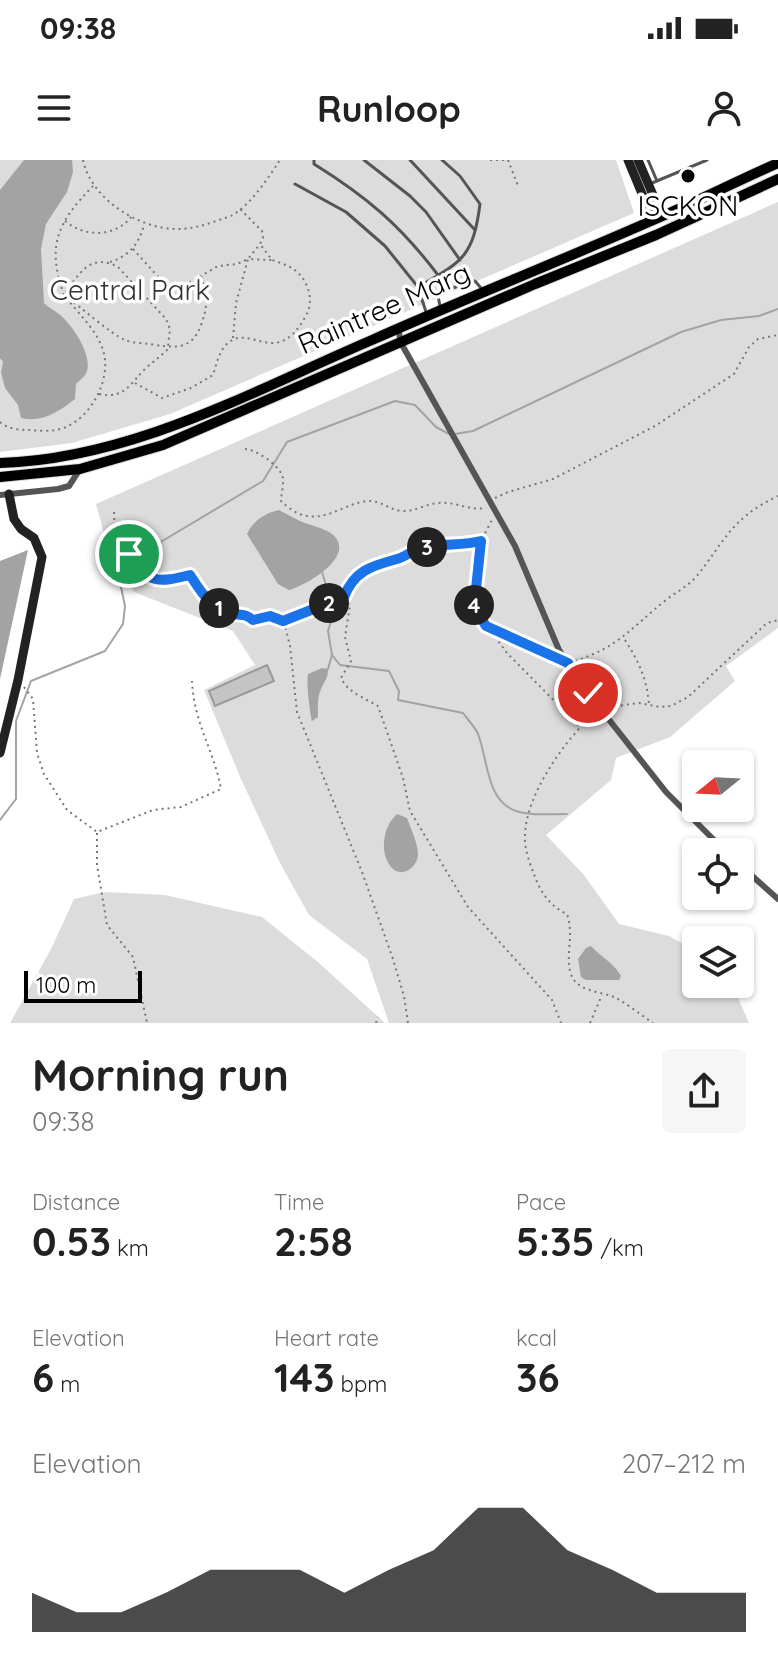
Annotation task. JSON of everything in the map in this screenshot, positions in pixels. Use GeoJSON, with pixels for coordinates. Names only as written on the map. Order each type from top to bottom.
{"type":"FeatureCollection","features":[{"type":"Feature","properties":{"kind":"main road","name":"Raintree Marg"},"geometry":{"type":"LineString","coordinates":[[0,463],[51,459],[158,432],[778,163]]}},
{"type":"Feature","properties":{"kind":"main road","name":"Raintree Marg"},"geometry":{"type":"LineString","coordinates":[[0,477],[80,469],[163,445],[656,235],[778,179]]}},
{"type":"Feature","properties":{"kind":"street"},"geometry":{"type":"LineString","coordinates":[[628,160],[657,218]]}},
{"type":"Feature","properties":{"kind":"street"},"geometry":{"type":"LineString","coordinates":[[638,160],[653,183],[657,218]]}},
{"type":"Feature","properties":{"kind":"street"},"geometry":{"type":"LineString","coordinates":[[398,328],[401,343],[515,546],[559,650],[666,792],[712,838]]}},
{"type":"Feature","properties":{"kind":"street"},"geometry":{"type":"LineString","coordinates":[[0,753],[42,557],[34,538],[21,529],[14,519],[4,494],[69,486],[80,469]]}},
{"type":"Feature","properties":{"kind":"street"},"geometry":{"type":"LineString","coordinates":[[754,878],[778,899]]}},
{"type":"Feature","properties":{"kind":"lane"},"geometry":{"type":"LineString","coordinates":[[314,160],[314,164],[357,191],[387,216],[438,275]]}},
{"type":"Feature","properties":{"kind":"lane"},"geometry":{"type":"LineString","coordinates":[[364,160],[426,212],[460,260]]}},
{"type":"Feature","properties":{"kind":"lane"},"geometry":{"type":"LineString","coordinates":[[410,160],[475,231]]}},
{"type":"Feature","properties":{"kind":"lane"},"geometry":{"type":"LineString","coordinates":[[418,287],[468,253],[475,231],[479,200],[442,160]]}},
{"type":"Feature","properties":{"kind":"lane"},"geometry":{"type":"LineString","coordinates":[[648,160],[653,183],[707,160]]}},
{"type":"Feature","properties":{"kind":"lane"},"geometry":{"type":"LineString","coordinates":[[295,184],[346,212],[385,246],[418,287],[427,316]]}},
{"type":"Feature","properties":{"kind":"path"},"geometry":{"type":"LineString","coordinates":[[83,160],[93,186],[132,216],[144,224],[175,229],[199,227],[236,214],[280,160]]}},
{"type":"Feature","properties":{"kind":"path"},"geometry":{"type":"LineString","coordinates":[[490,160],[507,160],[518,186]]}},
{"type":"Feature","properties":{"kind":"path"},"geometry":{"type":"LineString","coordinates":[[0,422],[22,430],[50,431],[68,427],[99,394],[106,368],[104,352],[97,337],[64,295],[54,256],[58,233],[64,221],[93,186]]}},
{"type":"Feature","properties":{"kind":"path"},"geometry":{"type":"LineString","coordinates":[[233,340],[236,303],[248,259],[263,238],[262,231],[240,209]]}},
{"type":"Feature","properties":{"kind":"path"},"geometry":{"type":"LineString","coordinates":[[64,221],[78,230],[98,233],[119,228],[132,216]]}},
{"type":"Feature","properties":{"kind":"path"},"geometry":{"type":"LineString","coordinates":[[64,295],[90,264],[108,262],[133,249],[139,242],[144,224]]}},
{"type":"Feature","properties":{"kind":"path"},"geometry":{"type":"LineString","coordinates":[[260,244],[272,260]]}},
{"type":"Feature","properties":{"kind":"path"},"geometry":{"type":"LineString","coordinates":[[133,249],[161,280],[169,284],[185,285],[218,266],[248,259],[272,260],[291,266],[309,290],[308,311],[285,340],[273,344],[242,337],[233,340],[220,354],[213,375],[173,396],[162,398],[134,383]]}},
{"type":"Feature","properties":{"kind":"path"},"geometry":{"type":"LineString","coordinates":[[99,394],[114,396],[128,389],[168,347],[170,329],[166,319],[142,295],[127,274],[108,262]]}},
{"type":"Feature","properties":{"kind":"path"},"geometry":{"type":"LineString","coordinates":[[64,295],[124,340],[176,349],[187,345],[199,331],[207,310],[207,289],[201,276]]}},
{"type":"Feature","properties":{"kind":"path"},"geometry":{"type":"LineString","coordinates":[[491,501],[508,492],[553,479],[655,426],[734,374],[749,347],[758,339],[778,335]]}},
{"type":"Feature","properties":{"kind":"path"},"geometry":{"type":"LineString","coordinates":[[245,449],[255,450],[280,472],[284,479],[281,501],[306,516],[320,516],[367,501],[407,512],[442,502],[474,510],[496,510],[481,541],[474,608],[507,653],[580,727]]}},
{"type":"Feature","properties":{"kind":"path"},"geometry":{"type":"LineString","coordinates":[[486,626],[568,663],[585,658],[624,638],[693,580],[725,534],[745,516],[778,496]]}},
{"type":"Feature","properties":{"kind":"path"},"geometry":{"type":"LineString","coordinates":[[114,512],[115,533],[141,573],[165,581],[190,575],[215,607],[234,614],[243,613],[253,620],[270,616],[283,621],[344,597],[350,582],[360,572],[402,558],[416,549],[481,541]]}},
{"type":"Feature","properties":{"kind":"path"},"geometry":{"type":"LineString","coordinates":[[344,597],[350,605],[345,637],[351,661],[341,678],[342,682],[378,706],[403,778],[410,811],[468,907],[552,1000],[561,1023]]}},
{"type":"Feature","properties":{"kind":"path"},"geometry":{"type":"LineString","coordinates":[[653,1023],[614,997],[583,988],[571,974],[567,914],[557,910],[540,890],[530,864],[524,838],[530,805],[555,760],[580,727],[601,709],[639,703],[671,706],[688,697],[767,623],[778,620]]}},
{"type":"Feature","properties":{"kind":"path"},"geometry":{"type":"LineString","coordinates":[[283,621],[290,646],[297,712],[373,901],[404,996],[408,1023]]}},
{"type":"Feature","properties":{"kind":"path"},"geometry":{"type":"LineString","coordinates":[[624,638],[639,663],[648,688],[649,705]]}},
{"type":"Feature","properties":{"kind":"path"},"geometry":{"type":"LineString","coordinates":[[18,680],[33,699],[37,753],[44,774],[67,810],[97,832]]}},
{"type":"Feature","properties":{"kind":"path"},"geometry":{"type":"LineString","coordinates":[[97,832],[153,810],[181,807],[221,789],[198,724],[192,681]]}},
{"type":"Feature","properties":{"kind":"path"},"geometry":{"type":"LineString","coordinates":[[97,832],[97,865],[107,925],[133,957],[147,1023]]}},
{"type":"Feature","properties":{"kind":"path"},"geometry":{"type":"LineString","coordinates":[[590,1023],[603,994]]}},
{"type":"Feature","properties":{"kind":"path"},"geometry":{"type":"LineString","coordinates":[[376,1023],[378,1017]]}},
{"type":"Feature","properties":{"kind":"green space","name":"Central Park"},"geometry":{"type":"Polygon","coordinates":[[[0,160],[616,160],[634,213],[170,414],[72,443],[0,452],[0,160]]]}},
{"type":"Feature","properties":{"kind":"green space"},"geometry":{"type":"Polygon","coordinates":[[[778,202],[778,628],[726,666],[735,681],[670,737],[616,758],[611,780],[546,835],[584,875],[619,924],[669,936],[682,943],[682,998],[738,998],[749,1023],[389,1023],[367,959],[309,915],[280,863],[204,690],[255,665],[233,631],[134,592],[107,544],[96,504],[778,202]]]}},
{"type":"Feature","properties":{"kind":"green space"},"geometry":{"type":"Polygon","coordinates":[[[105,892],[165,895],[262,917],[385,1023],[10,1023],[51,949],[74,899],[105,892]]]}},
{"type":"Feature","properties":{"kind":"shaded area"},"geometry":{"type":"Polygon","coordinates":[[[24,160],[72,160],[73,172],[67,192],[46,224],[41,249],[44,303],[76,333],[85,351],[88,368],[76,384],[75,399],[50,415],[36,419],[21,418],[18,405],[5,388],[0,358],[0,190],[24,160]]]}},
{"type":"Feature","properties":{"kind":"shaded area"},"geometry":{"type":"Polygon","coordinates":[[[279,510],[327,531],[338,542],[339,551],[327,568],[289,590],[278,584],[247,534],[260,518],[279,510]]]}},
{"type":"Feature","properties":{"kind":"shaded area"},"geometry":{"type":"Polygon","coordinates":[[[28,550],[0,679],[0,561],[28,550]]]}},
{"type":"Feature","properties":{"kind":"shaded area"},"geometry":{"type":"Polygon","coordinates":[[[322,668],[328,669],[327,675],[319,696],[318,717],[312,721],[308,674],[322,668]]]}},
{"type":"Feature","properties":{"kind":"shaded area"},"geometry":{"type":"Polygon","coordinates":[[[397,814],[407,818],[418,850],[415,864],[404,872],[391,867],[384,847],[388,825],[397,814]]]}},
{"type":"Feature","properties":{"kind":"shaded area"},"geometry":{"type":"Polygon","coordinates":[[[591,946],[618,972],[621,976],[619,980],[586,980],[581,977],[578,959],[591,946]]]}},
{"type":"Feature","properties":{"kind":"building"},"geometry":{"type":"Polygon","coordinates":[[[267,665],[274,681],[215,706],[209,691],[267,665]]]}},
{"type":"Feature","properties":{"kind":"waterway"},"geometry":{"type":"LineString","coordinates":[[455,434],[473,431],[681,332],[721,320],[759,316],[778,309]]}},
{"type":"Feature","properties":{"kind":"waterway"},"geometry":{"type":"LineString","coordinates":[[0,820],[16,799],[16,721],[31,681],[105,651],[123,624],[125,606],[117,568],[263,481],[287,442],[395,401],[415,405],[436,427],[449,434]]}},
{"type":"Feature","properties":{"kind":"waterway"},"geometry":{"type":"LineString","coordinates":[[322,572],[334,611],[328,631],[332,655]]}},
{"type":"Feature","properties":{"kind":"waterway"},"geometry":{"type":"LineString","coordinates":[[328,669],[332,655],[340,665],[389,671],[399,691],[398,700],[463,713],[478,734],[493,789],[506,806],[528,814],[567,814]]}},
{"type":"Feature","properties":{"kind":"place","name":"ISCKON"},"geometry":{"type":"Point","coordinates":[688,176]}},
{"type":"Feature","properties":{"kind":"route"},"geometry":{"type":"LineString","coordinates":[[129,554],[141,573],[153,578],[165,581],[190,575],[215,607],[234,614],[243,613],[253,620],[270,616],[283,621],[344,597],[350,582],[360,572],[375,565],[402,558],[416,549],[481,541],[474,608],[486,626],[568,663],[588,693]]}}]}
